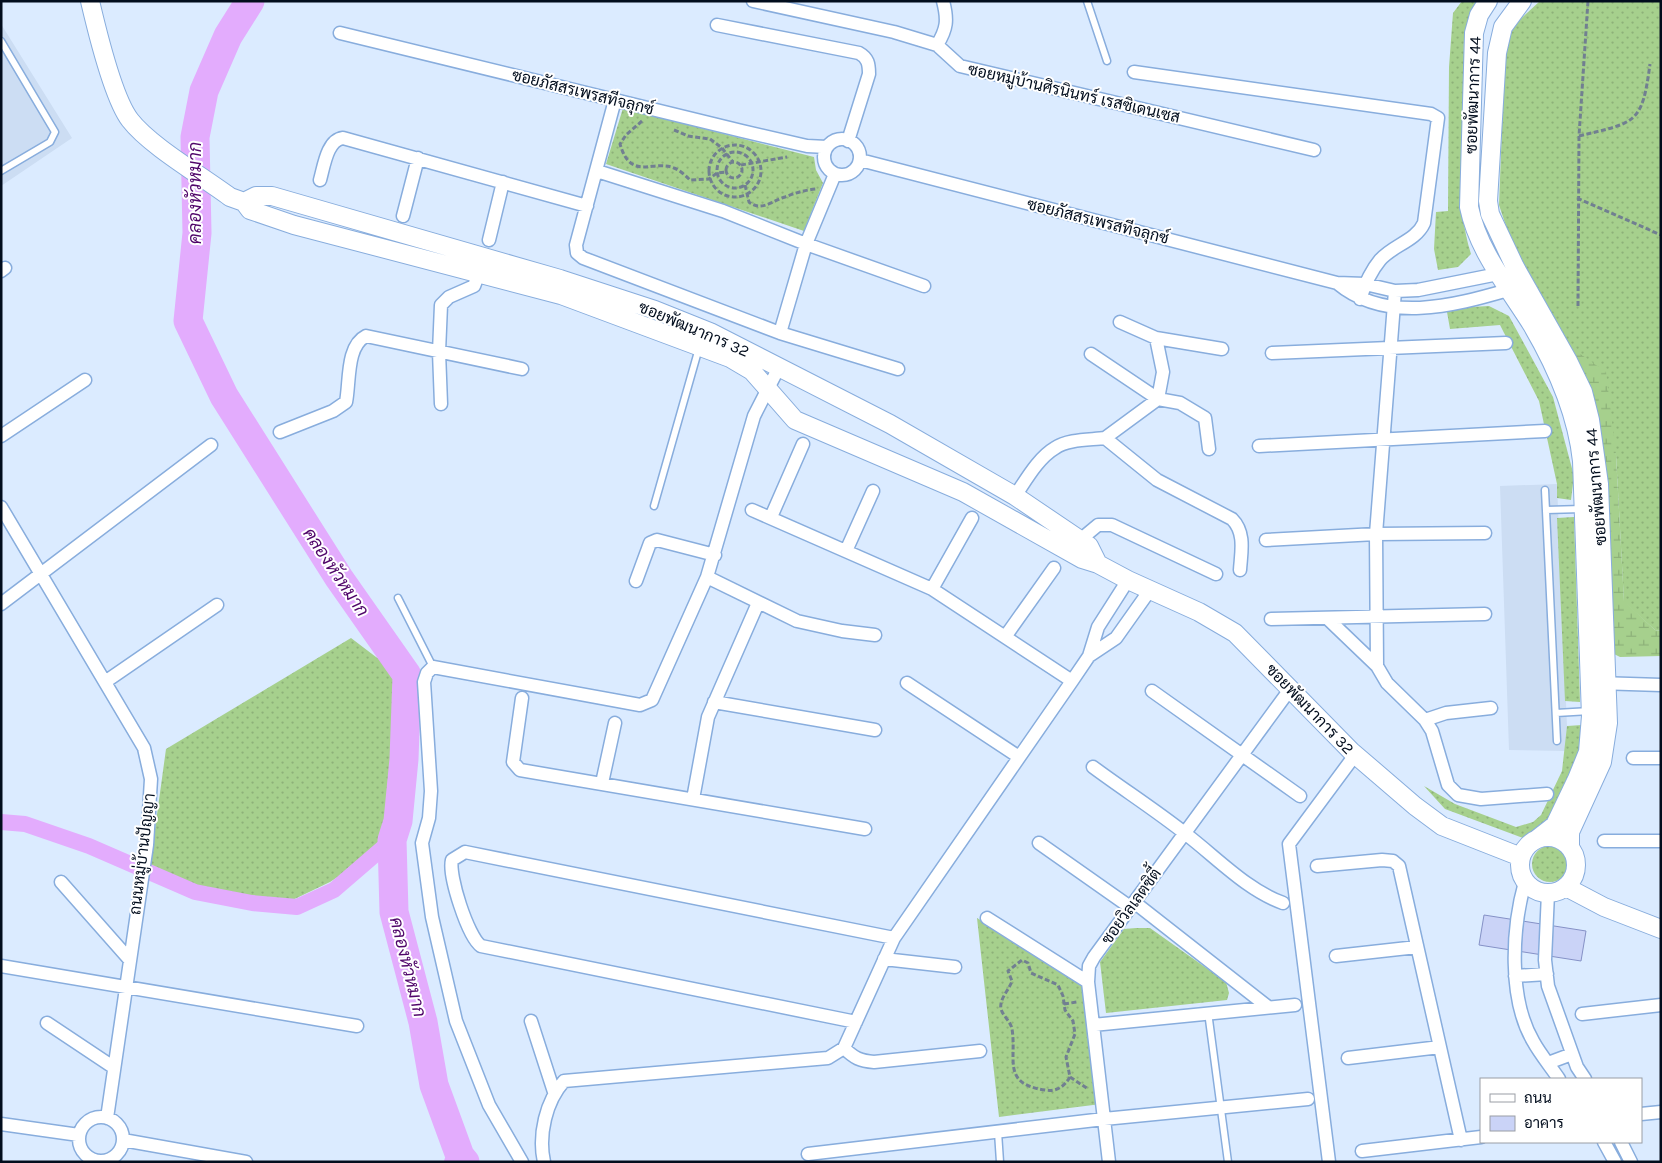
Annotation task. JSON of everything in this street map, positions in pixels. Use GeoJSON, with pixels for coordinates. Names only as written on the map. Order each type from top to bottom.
{"type":"FeatureCollection","features":[{"type":"Feature","properties":{"kind":"street","name":"ซอยพัฒนาการ 32"},"geometry":{"type":"LineString","coordinates":[[90,1],[119,102],[130,120],[145,136],[250,210],[294,225],[561,295],[730,358],[752,371],[769,389],[777,402],[795,420],[963,492],[1082,559],[1098,564],[1128,580],[1199,612],[1236,633],[1355,755],[1442,826],[1521,857]]}},
{"type":"Feature","properties":{"kind":"street","name":"ซอยหมู่บ้านศิรนินทร์ เรสซิเดนเซส"},"geometry":{"type":"LineString","coordinates":[[753,1],[894,32],[936,45],[960,66],[1314,150]]}},
{"type":"Feature","properties":{"kind":"street"},"geometry":{"type":"LineString","coordinates":[[936,45],[945,32],[947,18],[943,1]]}},
{"type":"Feature","properties":{"kind":"street","name":"ซอยพัฒนาการ 44"},"geometry":{"type":"LineString","coordinates":[[1488,1],[1479,15],[1474,33],[1469,207],[1471,219],[1498,274],[1516,286],[1568,361],[1583,392],[1590,420],[1599,484],[1608,723],[1602,762],[1570,832],[1570,847]]}},
{"type":"Feature","properties":{"kind":"street","name":"ซอยพัฒนาการ 44"},"geometry":{"type":"LineString","coordinates":[[1522,1],[1503,27],[1497,53],[1488,201],[1490,214],[1515,267],[1516,286],[1533,327],[1562,385],[1579,437],[1591,711],[1588,752],[1562,812],[1554,825],[1537,839]]}},
{"type":"Feature","properties":{"kind":"street"},"geometry":{"type":"LineString","coordinates":[[717,25],[859,53],[866,57],[869,64],[868,74],[848,141],[858,148],[860,160],[851,173],[835,174],[824,163],[827,148]]}},
{"type":"Feature","properties":{"kind":"street","name":"ซอยภัสสรเพรสทีจลุกซ์"},"geometry":{"type":"LineString","coordinates":[[340,33],[807,146],[827,148],[836,140],[848,141]]}},
{"type":"Feature","properties":{"kind":"street"},"geometry":{"type":"LineString","coordinates":[[1134,72],[1431,114],[1438,118],[1424,222],[1421,231],[1380,259],[1365,284],[1360,299]]}},
{"type":"Feature","properties":{"kind":"street"},"geometry":{"type":"LineString","coordinates":[[615,100],[576,245],[577,252],[583,258],[780,333],[898,369]]}},
{"type":"Feature","properties":{"kind":"street"},"geometry":{"type":"LineString","coordinates":[[320,180],[331,144],[337,139],[352,140],[587,206]]}},
{"type":"Feature","properties":{"kind":"street"},"geometry":{"type":"LineString","coordinates":[[404,216],[418,158]]}},
{"type":"Feature","properties":{"kind":"street","name":"ซอยภัสสรเพรสทีจลุกซ์"},"geometry":{"type":"LineString","coordinates":[[860,160],[1337,283],[1365,284],[1395,291],[1418,290],[1498,274]]}},
{"type":"Feature","properties":{"kind":"street"},"geometry":{"type":"LineString","coordinates":[[597,171],[723,211],[806,244],[924,286]]}},
{"type":"Feature","properties":{"kind":"street"},"geometry":{"type":"LineString","coordinates":[[780,333],[806,244],[835,174]]}},
{"type":"Feature","properties":{"kind":"street"},"geometry":{"type":"LineString","coordinates":[[489,240],[503,182]]}},
{"type":"Feature","properties":{"kind":"street","name":"ซอยพัฒนาการ 32"},"geometry":{"type":"LineString","coordinates":[[237,200],[256,196],[272,196],[560,279],[655,310],[710,332],[890,424],[1015,496],[1089,546],[1098,564]]}},
{"type":"Feature","properties":{"kind":"street"},"geometry":{"type":"LineString","coordinates":[[1498,274],[1515,267]]}},
{"type":"Feature","properties":{"kind":"street"},"geometry":{"type":"LineString","coordinates":[[441,404],[439,352],[441,305],[449,296],[474,286],[479,273]]}},
{"type":"Feature","properties":{"kind":"street","name":"ซอยภัสสรเพรสทีจลุกซ์"},"geometry":{"type":"LineString","coordinates":[[1337,283],[1360,299],[1394,307],[1446,306],[1516,286]]}},
{"type":"Feature","properties":{"kind":"street"},"geometry":{"type":"LineString","coordinates":[[1377,666],[1376,534],[1395,291]]}},
{"type":"Feature","properties":{"kind":"street"},"geometry":{"type":"LineString","coordinates":[[1120,322],[1156,338],[1222,350]]}},
{"type":"Feature","properties":{"kind":"street"},"geometry":{"type":"LineString","coordinates":[[280,432],[333,411],[346,402],[353,352],[358,340],[366,336],[522,369]]}},
{"type":"Feature","properties":{"kind":"street"},"geometry":{"type":"LineString","coordinates":[[1015,496],[1030,474],[1055,448],[1069,442],[1105,438],[1158,399],[1163,372],[1156,338]]}},
{"type":"Feature","properties":{"kind":"street"},"geometry":{"type":"LineString","coordinates":[[1272,353],[1506,343]]}},
{"type":"Feature","properties":{"kind":"street"},"geometry":{"type":"LineString","coordinates":[[1091,354],[1158,399],[1180,403],[1205,418],[1209,448]]}},
{"type":"Feature","properties":{"kind":"street"},"geometry":{"type":"LineString","coordinates":[[522,1162],[486,1098],[456,1021],[428,895],[422,843],[429,818],[431,791],[424,682],[427,673],[433,667],[640,705],[648,704],[652,700],[707,576],[715,555],[754,416],[780,367]]}},
{"type":"Feature","properties":{"kind":"street"},"geometry":{"type":"LineString","coordinates":[[1,436],[85,380]]}},
{"type":"Feature","properties":{"kind":"street"},"geometry":{"type":"LineString","coordinates":[[1259,446],[1545,431]]}},
{"type":"Feature","properties":{"kind":"street"},"geometry":{"type":"LineString","coordinates":[[1105,438],[1157,480],[1232,519],[1239,526],[1242,536],[1240,570]]}},
{"type":"Feature","properties":{"kind":"street"},"geometry":{"type":"LineString","coordinates":[[1,604],[211,444]]}},
{"type":"Feature","properties":{"kind":"street"},"geometry":{"type":"LineString","coordinates":[[771,517],[803,444]]}},
{"type":"Feature","properties":{"kind":"street"},"geometry":{"type":"LineString","coordinates":[[846,552],[873,491]]}},
{"type":"Feature","properties":{"kind":"street","name":"ถนนหมู่บ้านปัญญา"},"geometry":{"type":"LineString","coordinates":[[1,507],[144,748],[151,778],[147,845],[107,1118]]}},
{"type":"Feature","properties":{"kind":"street"},"geometry":{"type":"LineString","coordinates":[[752,510],[932,589],[1072,681]]}},
{"type":"Feature","properties":{"kind":"street"},"geometry":{"type":"LineString","coordinates":[[932,589],[972,518]]}},
{"type":"Feature","properties":{"kind":"street"},"geometry":{"type":"LineString","coordinates":[[1080,540],[1098,525],[1112,525],[1216,574]]}},
{"type":"Feature","properties":{"kind":"street"},"geometry":{"type":"LineString","coordinates":[[1266,540],[1376,534],[1485,532]]}},
{"type":"Feature","properties":{"kind":"street"},"geometry":{"type":"LineString","coordinates":[[636,581],[650,542],[657,540],[715,555]]}},
{"type":"Feature","properties":{"kind":"street"},"geometry":{"type":"LineString","coordinates":[[1005,637],[1054,568]]}},
{"type":"Feature","properties":{"kind":"street"},"geometry":{"type":"LineString","coordinates":[[707,576],[758,603],[798,621],[842,631],[875,635]]}},
{"type":"Feature","properties":{"kind":"street"},"geometry":{"type":"LineString","coordinates":[[544,1162],[541,1140],[554,1092],[564,1081],[828,1058],[844,1048],[894,938],[1089,656],[1096,632],[1128,580]]}},
{"type":"Feature","properties":{"kind":"street"},"geometry":{"type":"LineString","coordinates":[[1089,656],[1116,638],[1150,590]]}},
{"type":"Feature","properties":{"kind":"street"},"geometry":{"type":"LineString","coordinates":[[693,799],[706,725],[714,702],[758,603]]}},
{"type":"Feature","properties":{"kind":"street"},"geometry":{"type":"LineString","coordinates":[[105,682],[217,605]]}},
{"type":"Feature","properties":{"kind":"street"},"geometry":{"type":"LineString","coordinates":[[1271,620],[1485,614]]}},
{"type":"Feature","properties":{"kind":"street"},"geometry":{"type":"LineString","coordinates":[[1328,619],[1377,666],[1387,683],[1425,720],[1432,731],[1448,785],[1458,795],[1481,798],[1547,794]]}},
{"type":"Feature","properties":{"kind":"street"},"geometry":{"type":"LineString","coordinates":[[1590,681],[1608,684],[1661,685]]}},
{"type":"Feature","properties":{"kind":"street"},"geometry":{"type":"LineString","coordinates":[[907,683],[1019,757]]}},
{"type":"Feature","properties":{"kind":"street","name":"ซอยวิลเลตซิตี้"},"geometry":{"type":"LineString","coordinates":[[1109,1162],[1088,982],[1089,966],[1132,904],[1291,688]]}},
{"type":"Feature","properties":{"kind":"street"},"geometry":{"type":"LineString","coordinates":[[1152,691],[1300,796]]}},
{"type":"Feature","properties":{"kind":"street"},"geometry":{"type":"LineString","coordinates":[[522,698],[514,762],[516,768],[865,829]]}},
{"type":"Feature","properties":{"kind":"street"},"geometry":{"type":"LineString","coordinates":[[714,702],[875,730]]}},
{"type":"Feature","properties":{"kind":"street"},"geometry":{"type":"LineString","coordinates":[[1425,720],[1446,713],[1491,708]]}},
{"type":"Feature","properties":{"kind":"street"},"geometry":{"type":"LineString","coordinates":[[602,783],[615,723]]}},
{"type":"Feature","properties":{"kind":"street"},"geometry":{"type":"LineString","coordinates":[[1329,1162],[1289,844],[1355,755]]}},
{"type":"Feature","properties":{"kind":"street"},"geometry":{"type":"LineString","coordinates":[[1633,758],[1661,758]]}},
{"type":"Feature","properties":{"kind":"street"},"geometry":{"type":"LineString","coordinates":[[1093,767],[1184,833],[1253,888],[1269,898],[1283,903]]}},
{"type":"Feature","properties":{"kind":"street"},"geometry":{"type":"LineString","coordinates":[[1525,882],[1532,888],[1548,893],[1566,886],[1575,873],[1576,866],[1570,847],[1559,839],[1550,836],[1537,839],[1525,848],[1520,866],[1525,882],[1519,910],[1515,976],[1518,1000],[1532,1040],[1558,1078]]}},
{"type":"Feature","properties":{"kind":"street"},"geometry":{"type":"LineString","coordinates":[[1604,841],[1661,841]]}},
{"type":"Feature","properties":{"kind":"street"},"geometry":{"type":"LineString","coordinates":[[1039,843],[1132,904],[1268,1007]]}},
{"type":"Feature","properties":{"kind":"street"},"geometry":{"type":"LineString","coordinates":[[856,1022],[481,946],[471,935],[452,873],[452,860],[465,852],[894,938]]}},
{"type":"Feature","properties":{"kind":"street"},"geometry":{"type":"LineString","coordinates":[[1317,866],[1382,860],[1393,862],[1400,866],[1461,1140]]}},
{"type":"Feature","properties":{"kind":"street"},"geometry":{"type":"LineString","coordinates":[[61,882],[129,959]]}},
{"type":"Feature","properties":{"kind":"street"},"geometry":{"type":"LineString","coordinates":[[1566,886],[1604,907],[1661,929]]}},
{"type":"Feature","properties":{"kind":"street"},"geometry":{"type":"LineString","coordinates":[[1548,893],[1545,937],[1547,974],[1554,1008],[1572,1054],[1584,1078]]}},
{"type":"Feature","properties":{"kind":"street"},"geometry":{"type":"LineString","coordinates":[[987,918],[1088,982]]}},
{"type":"Feature","properties":{"kind":"street"},"geometry":{"type":"LineString","coordinates":[[1336,956],[1417,947]]}},
{"type":"Feature","properties":{"kind":"street"},"geometry":{"type":"LineString","coordinates":[[884,959],[955,967]]}},
{"type":"Feature","properties":{"kind":"street"},"geometry":{"type":"LineString","coordinates":[[1,966],[357,1026]]}},
{"type":"Feature","properties":{"kind":"street"},"geometry":{"type":"LineString","coordinates":[[1515,976],[1547,974]]}},
{"type":"Feature","properties":{"kind":"street"},"geometry":{"type":"LineString","coordinates":[[1093,1025],[1208,1012],[1296,1005]]}},
{"type":"Feature","properties":{"kind":"street"},"geometry":{"type":"LineString","coordinates":[[1582,1014],[1661,1005]]}},
{"type":"Feature","properties":{"kind":"street"},"geometry":{"type":"LineString","coordinates":[[531,1021],[554,1092]]}},
{"type":"Feature","properties":{"kind":"street"},"geometry":{"type":"LineString","coordinates":[[47,1023],[113,1067]]}},
{"type":"Feature","properties":{"kind":"street"},"geometry":{"type":"LineString","coordinates":[[1348,1058],[1440,1047]]}},
{"type":"Feature","properties":{"kind":"street"},"geometry":{"type":"LineString","coordinates":[[844,1048],[853,1057],[861,1061],[874,1062],[980,1051]]}},
{"type":"Feature","properties":{"kind":"street"},"geometry":{"type":"LineString","coordinates":[[1548,1063],[1572,1054]]}},
{"type":"Feature","properties":{"kind":"street"},"geometry":{"type":"LineString","coordinates":[[808,1154],[1104,1119],[1308,1098]]}},
{"type":"Feature","properties":{"kind":"street"},"geometry":{"type":"LineString","coordinates":[[1642,1114],[1661,1112]]}},
{"type":"Feature","properties":{"kind":"street"},"geometry":{"type":"LineString","coordinates":[[107,1118],[119,1127],[123,1140],[118,1153],[112,1158],[98,1161],[91,1159],[81,1149],[79,1135],[87,1122],[93,1119],[107,1118]]}},
{"type":"Feature","properties":{"kind":"street"},"geometry":{"type":"LineString","coordinates":[[1,1124],[79,1135]]}},
{"type":"Feature","properties":{"kind":"street"},"geometry":{"type":"LineString","coordinates":[[1362,1152],[1480,1137]]}},
{"type":"Feature","properties":{"kind":"street"},"geometry":{"type":"LineString","coordinates":[[123,1140],[246,1162]]}},
{"type":"Feature","properties":{"kind":"street"},"geometry":{"type":"LineString","coordinates":[[1605,1143],[1615,1162]]}},
{"type":"Feature","properties":{"kind":"street"},"geometry":{"type":"LineString","coordinates":[[1622,1143],[1631,1162]]}},
{"type":"Feature","properties":{"kind":"lane"},"geometry":{"type":"LineString","coordinates":[[1087,1],[1107,61]]}},
{"type":"Feature","properties":{"kind":"lane"},"geometry":{"type":"LineString","coordinates":[[1,41],[55,132],[50,142],[1,171]]}},
{"type":"Feature","properties":{"kind":"lane"},"geometry":{"type":"LineString","coordinates":[[654,506],[700,346]]}},
{"type":"Feature","properties":{"kind":"lane"},"geometry":{"type":"LineString","coordinates":[[1545,490],[1557,741]]}},
{"type":"Feature","properties":{"kind":"lane"},"geometry":{"type":"LineString","coordinates":[[1546,510],[1583,509]]}},
{"type":"Feature","properties":{"kind":"lane"},"geometry":{"type":"LineString","coordinates":[[398,598],[433,667]]}},
{"type":"Feature","properties":{"kind":"lane"},"geometry":{"type":"LineString","coordinates":[[1556,713],[1591,711]]}},
{"type":"Feature","properties":{"kind":"lane"},"geometry":{"type":"LineString","coordinates":[[1208,1012],[1228,1162]]}},
{"type":"Feature","properties":{"kind":"lane"},"geometry":{"type":"LineString","coordinates":[[998,1132],[1000,1162]]}},
{"type":"Feature","properties":{"kind":"path"},"geometry":{"type":"LineString","coordinates":[[1578,306],[1577,198],[1579,136],[1588,1]]}},
{"type":"Feature","properties":{"kind":"path"},"geometry":{"type":"LineString","coordinates":[[1579,136],[1629,122],[1637,114],[1645,100],[1650,64]]}},
{"type":"Feature","properties":{"kind":"path"},"geometry":{"type":"LineString","coordinates":[[652,123],[642,121],[626,134],[620,144],[623,154],[634,165],[647,168],[661,166],[674,168],[690,180],[709,178],[717,173],[726,172]]}},
{"type":"Feature","properties":{"kind":"path"},"geometry":{"type":"LineString","coordinates":[[670,128],[688,136],[710,139],[722,148],[733,162],[740,165],[791,156],[807,146]]}},
{"type":"Feature","properties":{"kind":"path"},"geometry":{"type":"LineString","coordinates":[[734,144],[750,150],[759,162],[761,172],[759,181],[746,195],[730,197],[722,195],[715,189],[709,178],[708,165],[712,157],[722,148],[734,144]]}},
{"type":"Feature","properties":{"kind":"path"},"geometry":{"type":"LineString","coordinates":[[740,152],[751,163],[752,176],[740,188],[727,187],[718,178],[719,161],[726,154],[740,152]]}},
{"type":"Feature","properties":{"kind":"path"},"geometry":{"type":"LineString","coordinates":[[726,172],[728,164],[733,162]]}},
{"type":"Feature","properties":{"kind":"path"},"geometry":{"type":"LineString","coordinates":[[726,172],[732,178],[737,178],[742,172],[740,165]]}},
{"type":"Feature","properties":{"kind":"path"},"geometry":{"type":"LineString","coordinates":[[745,185],[748,202],[754,206],[765,206],[807,190],[828,189]]}},
{"type":"Feature","properties":{"kind":"path"},"geometry":{"type":"LineString","coordinates":[[1577,198],[1661,235]]}},
{"type":"Feature","properties":{"kind":"path"},"geometry":{"type":"LineString","coordinates":[[1070,1077],[1066,1084],[1054,1091],[1042,1090],[1018,1080],[1012,1068],[1012,1027],[1001,1010],[1002,999],[1008,992],[1012,981],[1008,971],[1022,960],[1028,963],[1031,973],[1058,985],[1063,996],[1065,1010],[1073,1021],[1075,1034],[1066,1057],[1070,1077],[1090,1091],[1102,1104]]}},
{"type":"Feature","properties":{"kind":"shaded area"},"geometry":{"type":"Polygon","coordinates":[[[1,24],[72,138],[1,186],[1,24]]]}},
{"type":"Feature","properties":{"kind":"shaded area"},"geometry":{"type":"Polygon","coordinates":[[[1557,484],[1567,726],[1566,751],[1509,750],[1500,486],[1557,484]]]}},
{"type":"Feature","properties":{"kind":"green space"},"geometry":{"type":"Polygon","coordinates":[[[1462,1],[1481,1],[1470,19],[1464,40],[1465,90],[1461,176],[1463,216],[1471,254],[1458,267],[1438,270],[1434,249],[1436,212],[1448,211],[1449,67],[1453,13],[1462,1]]]}},
{"type":"Feature","properties":{"kind":"green space"},"geometry":{"type":"Polygon","coordinates":[[[1540,1],[1661,1],[1661,631],[1655,630],[1624,602],[1616,455],[1566,344],[1511,241],[1499,205],[1505,49],[1515,24],[1540,1]]]}},
{"type":"Feature","properties":{"kind":"green space"},"geometry":{"type":"Polygon","coordinates":[[[623,108],[814,157],[816,170],[823,183],[804,231],[606,164],[623,108]]]}},
{"type":"Feature","properties":{"kind":"green space"},"geometry":{"type":"Polygon","coordinates":[[[1489,306],[1509,316],[1553,397],[1574,476],[1571,500],[1557,498],[1557,484],[1539,401],[1500,325],[1450,329],[1447,312],[1471,307],[1489,306]]]}},
{"type":"Feature","properties":{"kind":"green space"},"geometry":{"type":"Polygon","coordinates":[[[1566,344],[1606,372],[1616,455],[1624,601],[1655,630],[1661,631],[1661,656],[1620,657],[1612,653],[1566,344]]]}},
{"type":"Feature","properties":{"kind":"green space"},"geometry":{"type":"Polygon","coordinates":[[[1574,517],[1580,702],[1565,701],[1557,518],[1574,517]]]}},
{"type":"Feature","properties":{"kind":"green space"},"geometry":{"type":"Polygon","coordinates":[[[351,638],[397,673],[404,759],[385,846],[330,882],[280,906],[149,873],[166,749],[351,638]]]}},
{"type":"Feature","properties":{"kind":"green space"},"geometry":{"type":"Polygon","coordinates":[[[1582,725],[1580,761],[1552,828],[1523,838],[1445,809],[1424,786],[1455,804],[1516,827],[1533,822],[1541,815],[1562,771],[1567,726],[1582,725]]]}},
{"type":"Feature","properties":{"kind":"green space"},"geometry":{"type":"Polygon","coordinates":[[[1550,846],[1563,851],[1568,864],[1563,877],[1550,882],[1537,877],[1532,864],[1537,851],[1550,846]]]}},
{"type":"Feature","properties":{"kind":"green space"},"geometry":{"type":"Polygon","coordinates":[[[977,918],[1084,985],[1101,1104],[999,1117],[977,918]]]}},
{"type":"Feature","properties":{"kind":"green space"},"geometry":{"type":"Polygon","coordinates":[[[1150,928],[1226,982],[1229,993],[1227,1000],[1106,1013],[1100,962],[1124,929],[1150,928]]]}},
{"type":"Feature","properties":{"kind":"building"},"geometry":{"type":"Polygon","coordinates":[[[1484,915],[1586,931],[1581,961],[1479,945],[1484,915]]]}},
{"type":"Feature","properties":{"kind":"waterway","name":"คลองหัวหมาก"},"geometry":{"type":"LineString","coordinates":[[250,1],[228,36],[204,91],[195,137],[197,233],[188,321],[224,396],[339,578],[407,675],[404,759],[398,821],[392,840],[394,912],[423,1022],[434,1085],[460,1156],[465,1162]]}},
{"type":"Feature","properties":{"kind":"waterway"},"geometry":{"type":"LineString","coordinates":[[1,822],[25,824],[89,846],[195,892],[252,903],[297,907],[334,890],[392,840]]}},
{"type":"Feature","properties":{"kind":"waterway"},"geometry":{"type":"LineString","coordinates":[[452,1162],[460,1156]]}}]}
